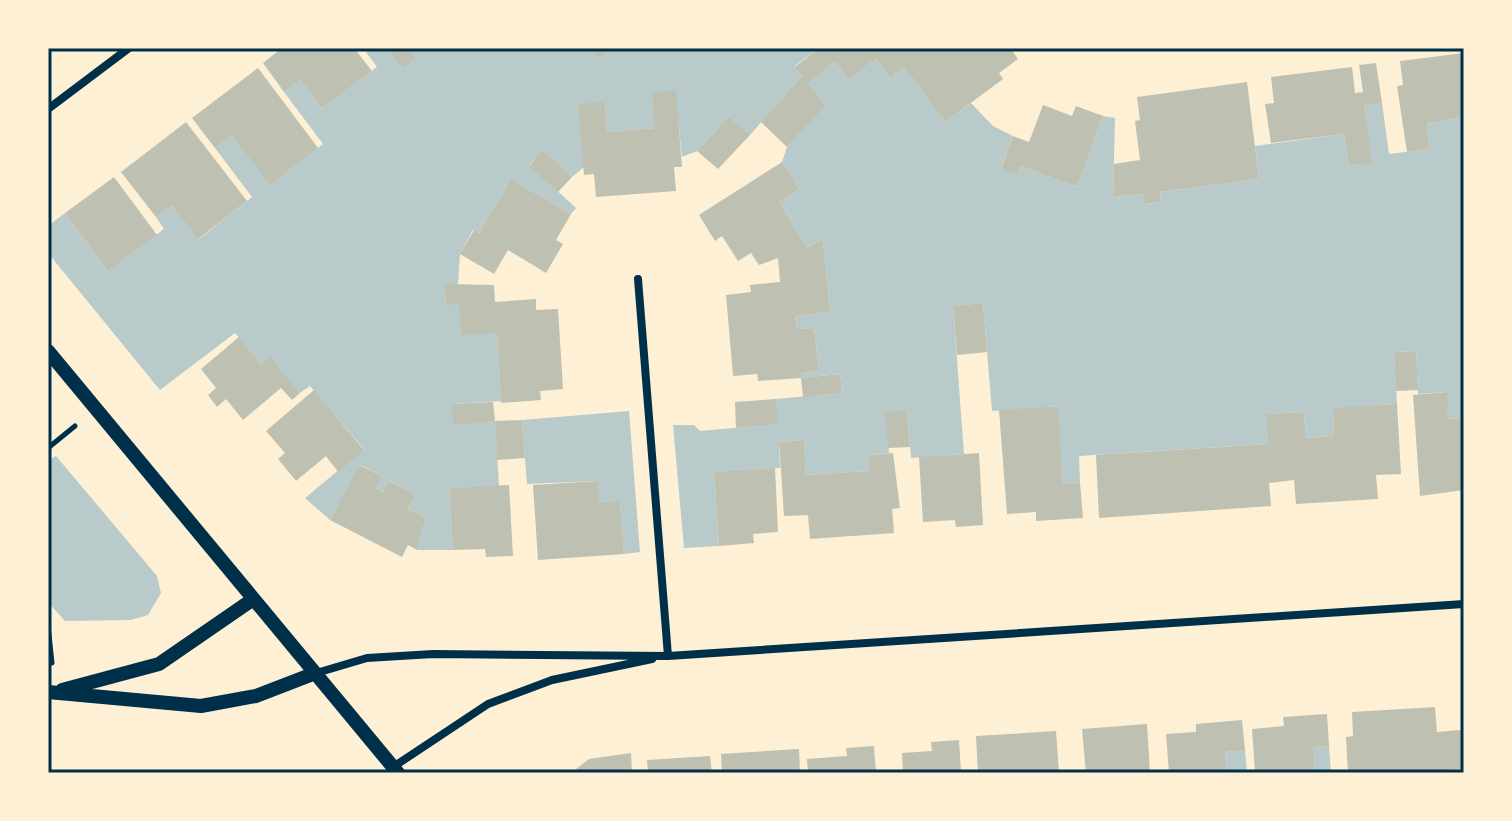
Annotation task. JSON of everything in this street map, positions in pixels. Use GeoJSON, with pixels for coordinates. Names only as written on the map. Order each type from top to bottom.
{"type":"FeatureCollection","features":[{"type":"Feature","properties":{"kind":"street"},"geometry":{"type":"LineString","coordinates":[[48,109],[129,48]]}},
{"type":"Feature","properties":{"kind":"street"},"geometry":{"type":"LineString","coordinates":[[638,279],[668,656]]}},
{"type":"Feature","properties":{"kind":"street"},"geometry":{"type":"LineString","coordinates":[[48,351],[395,770],[488,704],[552,680],[668,656]]}},
{"type":"Feature","properties":{"kind":"street"},"geometry":{"type":"LineString","coordinates":[[51,692],[159,664],[252,600]]}},
{"type":"Feature","properties":{"kind":"street"},"geometry":{"type":"LineString","coordinates":[[51,692],[201,706],[256,696],[367,658],[433,654],[668,656],[1464,604]]}},
{"type":"Feature","properties":{"kind":"shaded area"},"geometry":{"type":"Polygon","coordinates":[[[363,48],[387,48],[416,58],[408,48],[589,48],[598,59],[613,48],[819,48],[795,66],[802,76],[750,135],[729,116],[697,151],[682,157],[675,91],[655,128],[607,132],[605,102],[584,167],[572,177],[542,151],[529,165],[576,208],[571,214],[511,179],[479,233],[473,230],[460,254],[458,285],[444,284],[446,304],[459,304],[497,333],[501,401],[453,404],[453,424],[495,421],[499,486],[449,488],[453,550],[417,550],[426,518],[408,509],[415,494],[390,481],[383,492],[376,488],[382,476],[360,465],[330,520],[305,498],[364,449],[310,386],[300,393],[270,358],[261,365],[235,333],[160,390],[48,253],[48,226],[65,213],[108,271],[164,229],[156,217],[172,205],[199,239],[252,197],[215,148],[232,135],[271,184],[323,144],[284,92],[300,80],[322,108],[377,67],[363,48]]]}},
{"type":"Feature","properties":{"kind":"shaded area"},"geometry":{"type":"Polygon","coordinates":[[[876,59],[890,78],[904,67],[945,122],[971,103],[993,126],[1013,136],[1001,167],[1017,174],[1020,166],[1077,187],[1103,116],[1115,118],[1113,197],[1144,194],[1146,204],[1161,202],[1160,192],[1259,179],[1255,146],[1344,134],[1349,166],[1371,163],[1364,106],[1382,103],[1389,154],[1430,149],[1427,123],[1464,117],[1464,418],[1448,419],[1446,392],[1418,394],[1416,351],[1394,352],[1397,404],[1333,409],[1334,436],[1306,438],[1304,412],[1267,414],[1268,444],[1079,456],[1080,483],[1063,484],[1057,406],[992,411],[983,303],[953,306],[964,454],[911,458],[907,411],[886,412],[889,453],[868,455],[869,471],[806,475],[804,440],[779,442],[780,468],[714,472],[719,546],[684,548],[673,425],[694,425],[700,431],[777,424],[776,399],[842,393],[840,374],[801,378],[801,373],[819,371],[814,328],[797,329],[795,316],[830,312],[823,240],[807,247],[779,202],[799,189],[782,162],[787,147],[824,106],[808,83],[835,62],[848,80],[876,59]]]}},
{"type":"Feature","properties":{"kind":"shaded area"},"geometry":{"type":"Polygon","coordinates":[[[629,411],[640,552],[624,554],[620,502],[600,503],[597,481],[527,484],[522,420],[629,411]]]}},
{"type":"Feature","properties":{"kind":"shaded area"},"geometry":{"type":"Polygon","coordinates":[[[56,456],[157,576],[161,593],[148,615],[131,620],[65,621],[48,602],[48,460],[56,456]]]}},
{"type":"Feature","properties":{"kind":"shaded area"},"geometry":{"type":"Polygon","coordinates":[[[1329,746],[1331,773],[1315,773],[1313,747],[1329,746]]]}},
{"type":"Feature","properties":{"kind":"shaded area"},"geometry":{"type":"Polygon","coordinates":[[[1245,750],[1247,773],[1227,773],[1225,752],[1245,750]]]}},
{"type":"Feature","properties":{"kind":"building"},"geometry":{"type":"Polygon","coordinates":[[[282,48],[354,48],[372,71],[322,108],[300,80],[284,92],[263,63],[282,48]]]}},
{"type":"Feature","properties":{"kind":"building"},"geometry":{"type":"Polygon","coordinates":[[[387,48],[408,48],[416,58],[403,68],[387,48]]]}},
{"type":"Feature","properties":{"kind":"building"},"geometry":{"type":"Polygon","coordinates":[[[589,48],[613,48],[598,59],[589,48]]]}},
{"type":"Feature","properties":{"kind":"building"},"geometry":{"type":"Polygon","coordinates":[[[819,48],[1010,48],[1018,59],[999,73],[1003,79],[945,122],[904,67],[890,78],[876,59],[848,80],[835,62],[808,83],[825,106],[787,147],[761,122],[802,76],[795,67],[819,48]]]}},
{"type":"Feature","properties":{"kind":"building"},"geometry":{"type":"Polygon","coordinates":[[[1464,53],[1464,117],[1427,123],[1430,149],[1407,152],[1397,86],[1403,85],[1400,61],[1464,53]]]}},
{"type":"Feature","properties":{"kind":"building"},"geometry":{"type":"Polygon","coordinates":[[[1376,63],[1382,103],[1364,106],[1372,163],[1349,166],[1344,134],[1271,143],[1265,104],[1274,103],[1271,77],[1352,67],[1355,93],[1363,92],[1359,65],[1376,63]]]}},
{"type":"Feature","properties":{"kind":"building"},"geometry":{"type":"Polygon","coordinates":[[[258,68],[318,148],[270,185],[232,135],[215,148],[192,118],[258,68]]]}},
{"type":"Feature","properties":{"kind":"building"},"geometry":{"type":"Polygon","coordinates":[[[1247,82],[1259,179],[1160,192],[1161,202],[1145,204],[1144,194],[1113,197],[1114,164],[1140,160],[1135,121],[1140,120],[1137,97],[1247,82]]]}},
{"type":"Feature","properties":{"kind":"building"},"geometry":{"type":"Polygon","coordinates":[[[676,90],[682,167],[674,167],[676,191],[596,197],[594,174],[584,175],[578,104],[605,102],[607,132],[655,128],[652,92],[676,90]]]}},
{"type":"Feature","properties":{"kind":"building"},"geometry":{"type":"Polygon","coordinates":[[[1043,105],[1072,116],[1076,106],[1103,116],[1077,187],[1020,166],[1017,174],[1001,168],[1013,136],[1029,142],[1043,105]]]}},
{"type":"Feature","properties":{"kind":"building"},"geometry":{"type":"Polygon","coordinates":[[[729,116],[750,135],[718,169],[697,151],[729,116]]]}},
{"type":"Feature","properties":{"kind":"building"},"geometry":{"type":"Polygon","coordinates":[[[186,122],[247,201],[198,239],[172,205],[156,217],[121,172],[186,122]]]}},
{"type":"Feature","properties":{"kind":"building"},"geometry":{"type":"Polygon","coordinates":[[[542,150],[572,177],[558,192],[529,166],[542,150]]]}},
{"type":"Feature","properties":{"kind":"building"},"geometry":{"type":"Polygon","coordinates":[[[782,162],[799,189],[779,202],[807,247],[823,240],[830,312],[795,316],[797,329],[814,328],[819,371],[801,373],[801,378],[758,381],[757,374],[733,376],[726,295],[751,292],[750,285],[780,282],[778,258],[759,265],[751,253],[738,261],[722,236],[715,241],[699,215],[782,162]]]}},
{"type":"Feature","properties":{"kind":"building"},"geometry":{"type":"Polygon","coordinates":[[[114,177],[157,235],[108,271],[65,213],[114,177]]]}},
{"type":"Feature","properties":{"kind":"building"},"geometry":{"type":"Polygon","coordinates":[[[511,179],[571,214],[556,240],[563,244],[546,273],[508,250],[494,274],[460,254],[474,230],[479,233],[511,179]]]}},
{"type":"Feature","properties":{"kind":"building"},"geometry":{"type":"Polygon","coordinates":[[[444,284],[494,285],[495,302],[536,299],[536,310],[558,309],[563,389],[540,391],[541,400],[501,403],[497,333],[461,335],[459,304],[446,305],[444,284]]]}},
{"type":"Feature","properties":{"kind":"building"},"geometry":{"type":"Polygon","coordinates":[[[983,303],[987,352],[957,355],[953,306],[983,303]]]}},
{"type":"Feature","properties":{"kind":"building"},"geometry":{"type":"Polygon","coordinates":[[[239,337],[261,365],[270,357],[300,393],[292,400],[281,388],[243,420],[226,399],[217,407],[208,395],[216,388],[201,369],[239,337]]]}},
{"type":"Feature","properties":{"kind":"building"},"geometry":{"type":"Polygon","coordinates":[[[1416,351],[1418,390],[1396,391],[1394,352],[1416,351]]]}},
{"type":"Feature","properties":{"kind":"building"},"geometry":{"type":"Polygon","coordinates":[[[840,374],[842,393],[803,397],[801,378],[840,374]]]}},
{"type":"Feature","properties":{"kind":"building"},"geometry":{"type":"Polygon","coordinates":[[[314,390],[364,450],[338,472],[326,456],[296,481],[278,459],[285,453],[266,431],[314,390]]]}},
{"type":"Feature","properties":{"kind":"building"},"geometry":{"type":"Polygon","coordinates":[[[1447,392],[1448,419],[1464,418],[1464,490],[1420,496],[1413,395],[1447,392]]]}},
{"type":"Feature","properties":{"kind":"building"},"geometry":{"type":"Polygon","coordinates":[[[776,399],[778,424],[736,428],[735,402],[776,399]]]}},
{"type":"Feature","properties":{"kind":"building"},"geometry":{"type":"Polygon","coordinates":[[[493,402],[495,421],[453,425],[452,404],[493,402]]]}},
{"type":"Feature","properties":{"kind":"building"},"geometry":{"type":"Polygon","coordinates":[[[1397,404],[1401,474],[1376,475],[1378,499],[1296,504],[1294,480],[1269,483],[1271,506],[1099,518],[1096,455],[1268,444],[1266,414],[1304,412],[1306,438],[1334,436],[1333,408],[1397,404]]]}},
{"type":"Feature","properties":{"kind":"building"},"geometry":{"type":"Polygon","coordinates":[[[1058,406],[1063,484],[1080,483],[1083,518],[1036,521],[1036,512],[1007,514],[999,410],[1058,406]]]}},
{"type":"Feature","properties":{"kind":"building"},"geometry":{"type":"Polygon","coordinates":[[[907,410],[910,447],[888,448],[885,412],[907,410]]]}},
{"type":"Feature","properties":{"kind":"building"},"geometry":{"type":"Polygon","coordinates":[[[522,420],[525,458],[497,460],[495,421],[522,420]]]}},
{"type":"Feature","properties":{"kind":"building"},"geometry":{"type":"Polygon","coordinates":[[[804,440],[806,475],[869,471],[868,455],[893,453],[900,508],[892,509],[894,533],[810,539],[808,515],[784,516],[779,442],[804,440]]]}},
{"type":"Feature","properties":{"kind":"building"},"geometry":{"type":"Polygon","coordinates":[[[979,453],[983,525],[956,527],[955,520],[923,522],[919,457],[979,453]]]}},
{"type":"Feature","properties":{"kind":"building"},"geometry":{"type":"Polygon","coordinates":[[[359,465],[382,476],[376,488],[383,492],[389,481],[415,494],[408,509],[426,518],[417,550],[408,545],[402,557],[330,520],[359,465]]]}},
{"type":"Feature","properties":{"kind":"building"},"geometry":{"type":"Polygon","coordinates":[[[775,468],[778,532],[753,534],[754,543],[719,546],[714,472],[775,468]]]}},
{"type":"Feature","properties":{"kind":"building"},"geometry":{"type":"Polygon","coordinates":[[[598,481],[600,503],[620,501],[624,554],[538,560],[533,485],[598,481]]]}},
{"type":"Feature","properties":{"kind":"building"},"geometry":{"type":"Polygon","coordinates":[[[509,485],[513,556],[486,557],[485,549],[453,550],[449,488],[509,485]]]}},
{"type":"Feature","properties":{"kind":"building"},"geometry":{"type":"Polygon","coordinates":[[[1435,707],[1437,732],[1461,730],[1463,769],[1447,770],[1447,773],[1348,773],[1346,737],[1353,736],[1352,712],[1435,707]]]}},
{"type":"Feature","properties":{"kind":"building"},"geometry":{"type":"Polygon","coordinates":[[[1327,714],[1329,746],[1313,747],[1315,773],[1255,773],[1252,729],[1284,726],[1283,717],[1327,714]]]}},
{"type":"Feature","properties":{"kind":"building"},"geometry":{"type":"Polygon","coordinates":[[[1242,720],[1245,750],[1225,752],[1227,773],[1169,773],[1166,734],[1196,732],[1196,724],[1242,720]]]}},
{"type":"Feature","properties":{"kind":"building"},"geometry":{"type":"Polygon","coordinates":[[[1147,724],[1150,773],[1086,773],[1082,729],[1147,724]]]}},
{"type":"Feature","properties":{"kind":"building"},"geometry":{"type":"Polygon","coordinates":[[[1056,731],[1059,773],[978,773],[976,736],[1056,731]]]}},
{"type":"Feature","properties":{"kind":"building"},"geometry":{"type":"Polygon","coordinates":[[[959,740],[961,773],[903,773],[902,753],[932,751],[931,742],[959,740]]]}},
{"type":"Feature","properties":{"kind":"building"},"geometry":{"type":"Polygon","coordinates":[[[874,746],[876,773],[808,773],[807,759],[847,756],[846,748],[874,746]]]}},
{"type":"Feature","properties":{"kind":"building"},"geometry":{"type":"Polygon","coordinates":[[[799,749],[800,773],[722,773],[721,754],[799,749]]]}},
{"type":"Feature","properties":{"kind":"building"},"geometry":{"type":"Polygon","coordinates":[[[631,753],[632,773],[571,773],[589,759],[631,753]]]}},
{"type":"Feature","properties":{"kind":"building"},"geometry":{"type":"Polygon","coordinates":[[[710,756],[712,773],[648,773],[647,760],[710,756]]]}}]}
